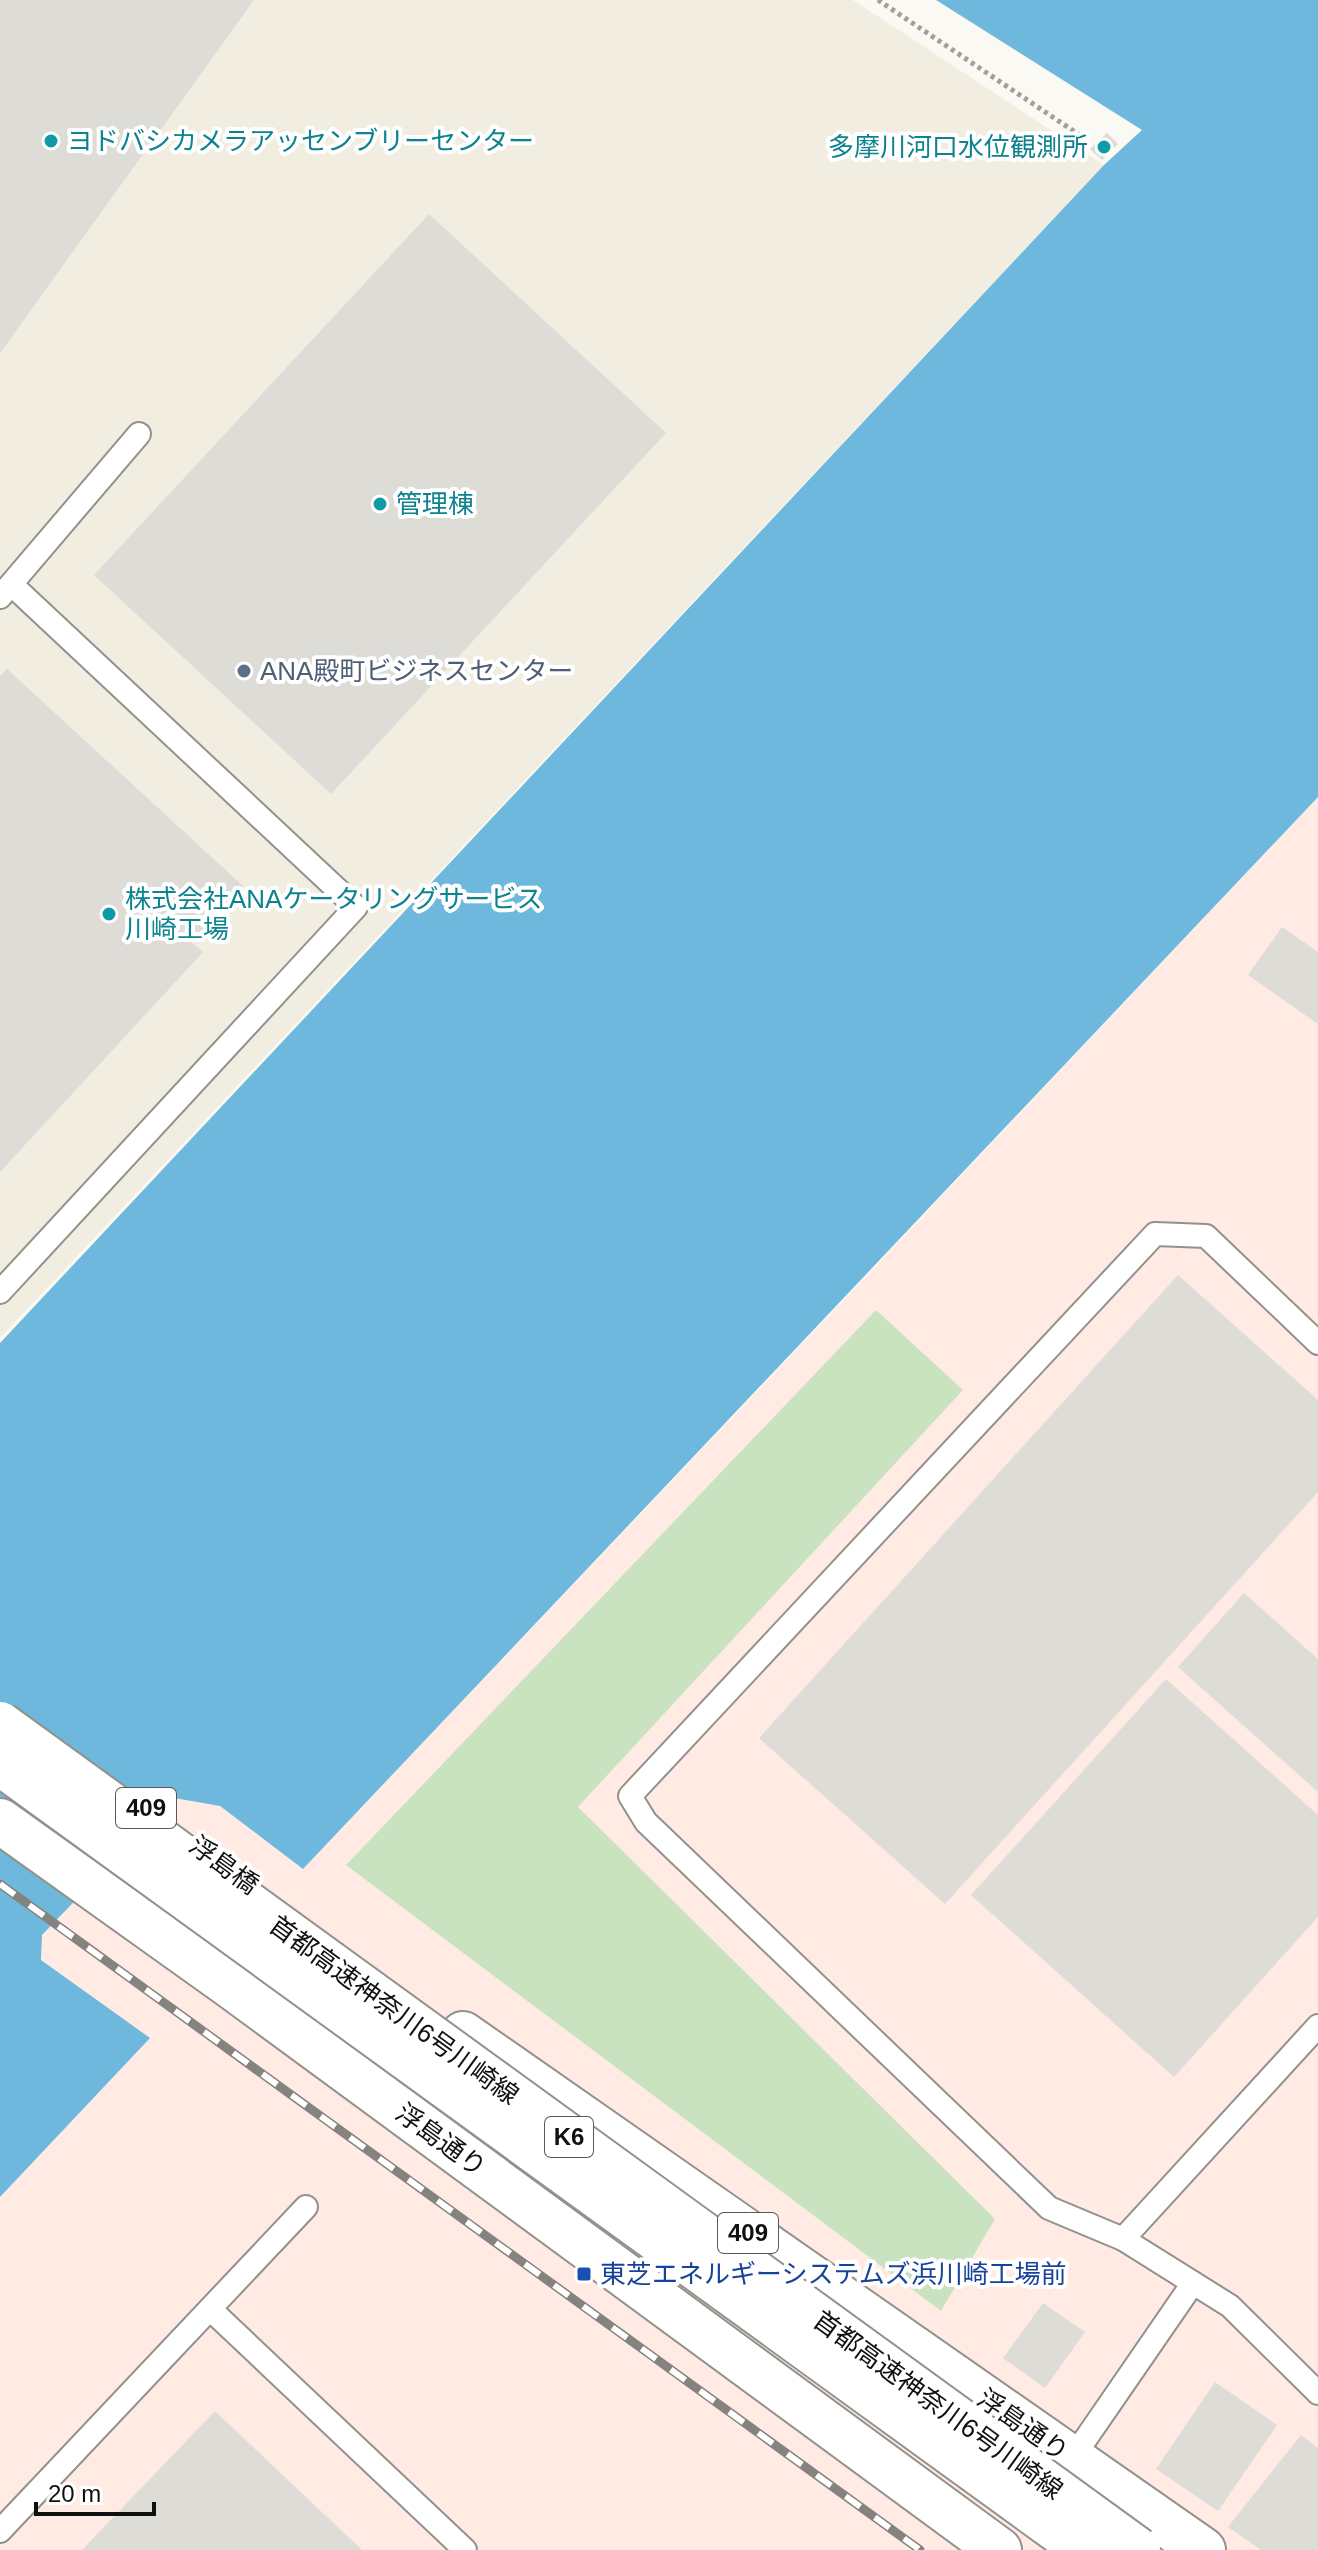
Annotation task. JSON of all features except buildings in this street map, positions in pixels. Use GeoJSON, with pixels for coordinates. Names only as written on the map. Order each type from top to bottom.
{"type":"FeatureCollection","features":[{"type":"Feature","properties":{"kind":"highway","name":"浮島橋"},"geometry":{"type":"LineString","coordinates":[[0,1701],[292,1915]]}},
{"type":"Feature","properties":{"kind":"highway","name":"首都高速神奈川6号川崎線"},"geometry":{"type":"LineString","coordinates":[[0,1724],[1138,2550]]}},
{"type":"Feature","properties":{"kind":"highway","name":"首都高速神奈川6号川崎線"},"geometry":{"type":"LineString","coordinates":[[0,1763],[1085,2550]]}},
{"type":"Feature","properties":{"kind":"highway","name":"浮島通り"},"geometry":{"type":"LineString","coordinates":[[0,1821],[231,1986],[999,2550]]}},
{"type":"Feature","properties":{"kind":"highway","name":"浮島通り"},"geometry":{"type":"LineString","coordinates":[[292,1915],[1203,2550]]}},
{"type":"Feature","properties":{"kind":"lane"},"geometry":{"type":"LineString","coordinates":[[0,1292],[356,907],[6,591],[139,434]]}},
{"type":"Feature","properties":{"kind":"lane"},"geometry":{"type":"LineString","coordinates":[[1318,1343],[1206,1236],[1155,1234],[630,1796],[646,1822],[1049,2208],[1123,2239],[1230,2306],[1318,2393]]}},
{"type":"Feature","properties":{"kind":"lane"},"geometry":{"type":"LineString","coordinates":[[1123,2239],[1318,2026]]}},
{"type":"Feature","properties":{"kind":"lane"},"geometry":{"type":"LineString","coordinates":[[0,2531],[306,2207]]}},
{"type":"Feature","properties":{"kind":"lane"},"geometry":{"type":"LineString","coordinates":[[1009,2550],[1193,2283]]}},
{"type":"Feature","properties":{"kind":"lane"},"geometry":{"type":"LineString","coordinates":[[210,2309],[465,2550]]}},
{"type":"Feature","properties":{"kind":"path"},"geometry":{"type":"LineString","coordinates":[[878,0],[1090,142]]}},
{"type":"Feature","properties":{"kind":"shaded area"},"geometry":{"type":"Polygon","coordinates":[[[0,0],[853,0],[1104,165],[0,1338],[0,0]]]}},
{"type":"Feature","properties":{"kind":"shaded area"},"geometry":{"type":"Polygon","coordinates":[[[1318,797],[1318,2550],[0,2550],[0,2197],[149,2038],[41,1960],[42,1936],[174,1798],[220,1806],[303,1869],[1318,797]]]}},
{"type":"Feature","properties":{"kind":"green space"},"geometry":{"type":"Polygon","coordinates":[[[876,1310],[963,1390],[578,1807],[995,2219],[941,2311],[346,1865],[876,1310]]]}},
{"type":"Feature","properties":{"kind":"water"},"geometry":{"type":"Polygon","coordinates":[[[936,0],[1318,0],[1318,797],[303,1869],[220,1806],[174,1798],[42,1935],[41,1960],[150,2038],[0,2197],[0,1343],[1104,165],[1142,130],[936,0]]]}},
{"type":"Feature","properties":{"kind":"railway"},"geometry":{"type":"LineString","coordinates":[[0,1884],[920,2550]]}},
{"type":"Feature","properties":{"kind":"place","name":"ヨドバシカメラアッセンブリーセンター"},"geometry":{"type":"Point","coordinates":[51,141]}},
{"type":"Feature","properties":{"kind":"place","name":"多摩川河口水位観測所"},"geometry":{"type":"Point","coordinates":[1104,147]}},
{"type":"Feature","properties":{"kind":"place","name":"管理棟"},"geometry":{"type":"Point","coordinates":[380,504]}},
{"type":"Feature","properties":{"kind":"place","name":"ANA殿町ビジネスセンター"},"geometry":{"type":"Point","coordinates":[244,671]}},
{"type":"Feature","properties":{"kind":"place","name":"株式会社ANAケータリングサービス 川崎工場"},"geometry":{"type":"Point","coordinates":[109,914]}},
{"type":"Feature","properties":{"kind":"place","name":"東芝エネルギーシステムズ浜川崎工場前"},"geometry":{"type":"Point","coordinates":[584,2274]}}]}
